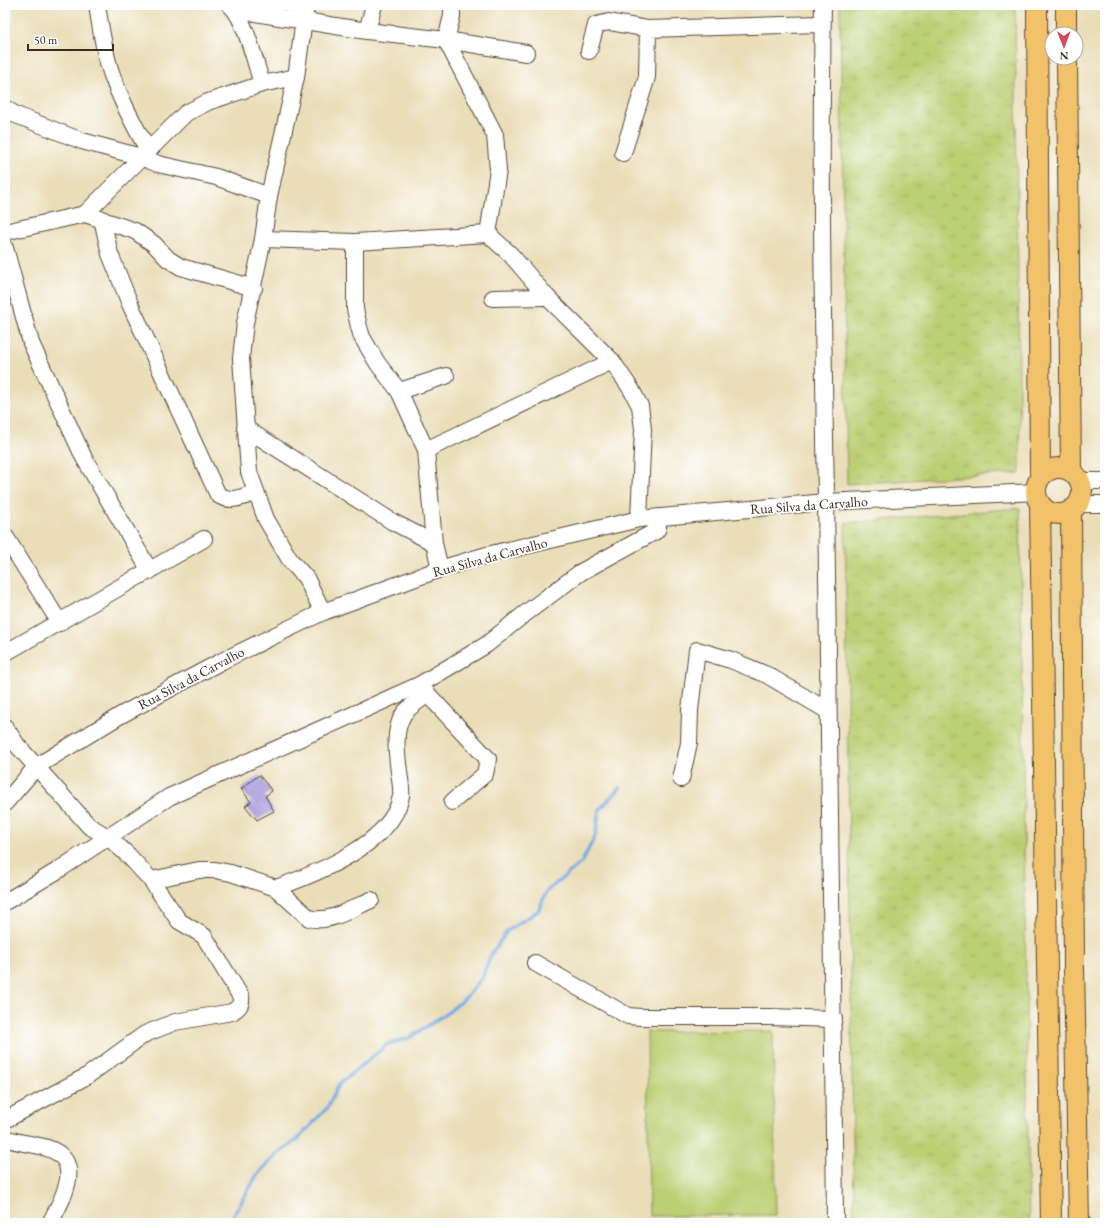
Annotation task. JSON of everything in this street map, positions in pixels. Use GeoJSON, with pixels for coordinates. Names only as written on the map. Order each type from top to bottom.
{"type":"FeatureCollection","features":[{"type":"Feature","properties":{"kind":"main road"},"geometry":{"type":"LineString","coordinates":[[1037,5],[1038,491],[1051,1223]]}},
{"type":"Feature","properties":{"kind":"main road"},"geometry":{"type":"LineString","coordinates":[[1066,5],[1066,26]]}},
{"type":"Feature","properties":{"kind":"main road"},"geometry":{"type":"LineString","coordinates":[[1067,66],[1076,476],[1081,496],[1074,507],[1073,936],[1079,1223]]}},
{"type":"Feature","properties":{"kind":"main road"},"geometry":{"type":"LineString","coordinates":[[1074,507],[1056,514],[1045,509],[1038,491],[1049,470],[1056,468],[1076,476]]}},
{"type":"Feature","properties":{"kind":"street"},"geometry":{"type":"LineString","coordinates":[[97,5],[104,45],[112,76],[144,154]]}},
{"type":"Feature","properties":{"kind":"street"},"geometry":{"type":"LineString","coordinates":[[367,31],[374,5]]}},
{"type":"Feature","properties":{"kind":"street"},"geometry":{"type":"LineString","coordinates":[[452,5],[452,16],[446,40],[494,135],[498,170],[488,234]]}},
{"type":"Feature","properties":{"kind":"street"},"geometry":{"type":"LineString","coordinates":[[823,5],[822,221],[828,711],[834,1019],[835,1223]]}},
{"type":"Feature","properties":{"kind":"street"},"geometry":{"type":"LineString","coordinates":[[262,84],[233,8],[305,13],[367,31],[446,40],[526,54]]}},
{"type":"Feature","properties":{"kind":"street"},"geometry":{"type":"LineString","coordinates":[[305,13],[296,77],[269,196],[254,288],[245,323],[241,358],[249,472],[266,519],[290,560],[306,578],[323,612]]}},
{"type":"Feature","properties":{"kind":"street"},"geometry":{"type":"LineString","coordinates":[[588,52],[596,25],[609,22],[648,29],[822,24]]}},
{"type":"Feature","properties":{"kind":"street"},"geometry":{"type":"LineString","coordinates":[[623,153],[647,77],[648,29]]}},
{"type":"Feature","properties":{"kind":"street"},"geometry":{"type":"LineString","coordinates":[[85,214],[186,112],[208,102],[262,84],[296,77]]}},
{"type":"Feature","properties":{"kind":"street"},"geometry":{"type":"LineString","coordinates":[[5,108],[16,115],[82,141],[144,154],[158,164],[216,177],[269,196]]}},
{"type":"Feature","properties":{"kind":"street"},"geometry":{"type":"LineString","coordinates":[[5,232],[85,214],[135,231],[154,244],[168,259],[181,267],[254,288]]}},
{"type":"Feature","properties":{"kind":"street"},"geometry":{"type":"LineString","coordinates":[[102,219],[110,254],[130,304],[218,495],[225,499],[232,500],[256,492]]}},
{"type":"Feature","properties":{"kind":"street"},"geometry":{"type":"LineString","coordinates":[[263,239],[355,242],[488,234],[511,255],[547,297],[612,361],[631,389],[640,406],[643,428],[639,519]]}},
{"type":"Feature","properties":{"kind":"street"},"geometry":{"type":"LineString","coordinates":[[355,242],[355,309],[359,326],[362,337],[378,364],[399,391],[426,450],[434,543],[440,569]]}},
{"type":"Feature","properties":{"kind":"street"},"geometry":{"type":"LineString","coordinates":[[5,248],[31,343],[84,458],[150,571]]}},
{"type":"Feature","properties":{"kind":"street"},"geometry":{"type":"LineString","coordinates":[[493,298],[547,297]]}},
{"type":"Feature","properties":{"kind":"street"},"geometry":{"type":"LineString","coordinates":[[426,450],[612,361]]}},
{"type":"Feature","properties":{"kind":"street"},"geometry":{"type":"LineString","coordinates":[[399,391],[446,376]]}},
{"type":"Feature","properties":{"kind":"street"},"geometry":{"type":"LineString","coordinates":[[245,428],[393,522],[434,543]]}},
{"type":"Feature","properties":{"kind":"street"},"geometry":{"type":"LineString","coordinates":[[1076,476],[1105,481]]}},
{"type":"Feature","properties":{"kind":"street","name":"Rua Silva da Carvalho"},"geometry":{"type":"LineString","coordinates":[[5,803],[37,766],[121,715],[215,664],[323,612],[440,569],[487,555],[639,519],[826,502],[1038,491]]}},
{"type":"Feature","properties":{"kind":"street"},"geometry":{"type":"LineString","coordinates":[[1074,507],[1105,504]]}},
{"type":"Feature","properties":{"kind":"street"},"geometry":{"type":"LineString","coordinates":[[5,902],[57,871],[169,797],[423,689],[486,645],[522,616],[582,572],[656,531],[658,528],[657,518]]}},
{"type":"Feature","properties":{"kind":"street"},"geometry":{"type":"LineString","coordinates":[[5,536],[60,623]]}},
{"type":"Feature","properties":{"kind":"street"},"geometry":{"type":"LineString","coordinates":[[5,653],[60,623],[204,539]]}},
{"type":"Feature","properties":{"kind":"street"},"geometry":{"type":"LineString","coordinates":[[681,779],[690,744],[690,710],[697,650],[731,660],[767,675],[828,711]]}},
{"type":"Feature","properties":{"kind":"street"},"geometry":{"type":"LineString","coordinates":[[423,689],[488,759],[485,774],[452,802]]}},
{"type":"Feature","properties":{"kind":"street"},"geometry":{"type":"LineString","coordinates":[[276,888],[344,859],[377,835],[386,825],[399,803],[402,794],[396,740],[399,723],[403,714],[423,689]]}},
{"type":"Feature","properties":{"kind":"street"},"geometry":{"type":"LineString","coordinates":[[5,727],[17,746],[37,766],[89,826],[108,837],[128,855],[151,880],[179,921],[204,936],[241,996],[241,1002],[232,1012],[175,1022],[145,1034],[87,1076],[5,1120]]}},
{"type":"Feature","properties":{"kind":"street"},"geometry":{"type":"LineString","coordinates":[[151,880],[199,870],[215,870],[276,888],[309,918],[316,920],[326,920],[372,900]]}},
{"type":"Feature","properties":{"kind":"street"},"geometry":{"type":"LineString","coordinates":[[534,963],[628,1016],[834,1019]]}},
{"type":"Feature","properties":{"kind":"street"},"geometry":{"type":"LineString","coordinates":[[5,1138],[48,1148],[61,1155],[66,1160],[68,1171],[66,1191],[50,1223]]}},
{"type":"Feature","properties":{"kind":"green space"},"geometry":{"type":"Polygon","coordinates":[[[840,5],[1015,5],[1020,473],[847,484],[840,5]]]}},
{"type":"Feature","properties":{"kind":"green space"},"geometry":{"type":"Polygon","coordinates":[[[1020,508],[1029,1223],[854,1223],[845,523],[1020,508]]]}},
{"type":"Feature","properties":{"kind":"green space"},"geometry":{"type":"Polygon","coordinates":[[[773,1031],[776,1215],[649,1216],[647,1032],[773,1031]]]}},
{"type":"Feature","properties":{"kind":"building"},"geometry":{"type":"Polygon","coordinates":[[[259,775],[272,791],[265,796],[274,811],[257,820],[245,806],[251,802],[241,789],[259,775]]]}},
{"type":"Feature","properties":{"kind":"waterway"},"geometry":{"type":"LineString","coordinates":[[229,1223],[257,1175],[277,1154],[297,1140],[327,1108],[339,1084],[388,1044],[409,1038],[450,1011],[467,996],[482,978],[491,955],[507,931],[538,911],[547,891],[582,862],[596,834],[599,810],[620,788]]}}]}
